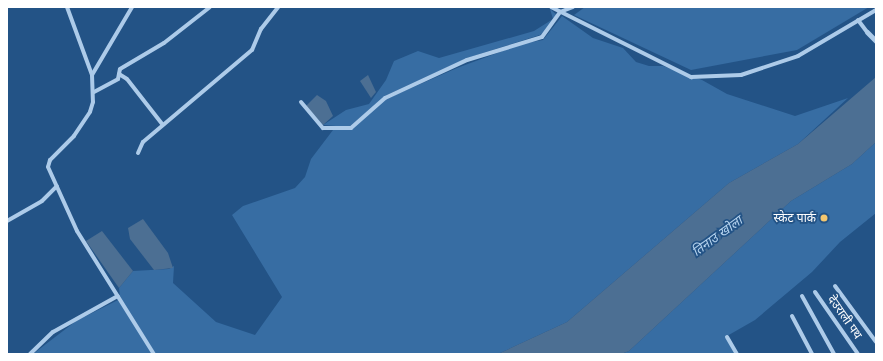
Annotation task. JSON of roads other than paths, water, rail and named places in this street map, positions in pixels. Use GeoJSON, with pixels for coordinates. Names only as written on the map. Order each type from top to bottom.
{"type":"FeatureCollection","features":[{"type":"Feature","properties":{"kind":"street"},"geometry":{"type":"LineString","coordinates":[[67,7],[92,75],[94,92],[90,112],[48,163],[77,231],[154,354]]}},
{"type":"Feature","properties":{"kind":"street"},"geometry":{"type":"LineString","coordinates":[[92,75],[132,7]]}},
{"type":"Feature","properties":{"kind":"street"},"geometry":{"type":"LineString","coordinates":[[94,92],[118,79],[120,69],[164,43],[210,7]]}},
{"type":"Feature","properties":{"kind":"street"},"geometry":{"type":"LineString","coordinates":[[138,153],[143,142],[252,50],[261,28],[278,7]]}},
{"type":"Feature","properties":{"kind":"street"},"geometry":{"type":"LineString","coordinates":[[552,7],[691,77],[741,75],[798,56],[876,10]]}},
{"type":"Feature","properties":{"kind":"street"},"geometry":{"type":"LineString","coordinates":[[301,102],[323,128],[351,128],[385,98],[467,60],[542,37],[560,12],[573,7]]}},
{"type":"Feature","properties":{"kind":"street"},"geometry":{"type":"LineString","coordinates":[[858,20],[876,41]]}},
{"type":"Feature","properties":{"kind":"street"},"geometry":{"type":"LineString","coordinates":[[119,74],[127,79],[163,125]]}},
{"type":"Feature","properties":{"kind":"street"},"geometry":{"type":"LineString","coordinates":[[7,221],[42,201],[57,186]]}},
{"type":"Feature","properties":{"kind":"street"},"geometry":{"type":"LineString","coordinates":[[835,286],[876,342]]}},
{"type":"Feature","properties":{"kind":"street","name":"देउराली पथ"},"geometry":{"type":"LineString","coordinates":[[815,292],[858,354]]}},
{"type":"Feature","properties":{"kind":"street"},"geometry":{"type":"LineString","coordinates":[[30,354],[53,332],[118,296]]}},
{"type":"Feature","properties":{"kind":"street"},"geometry":{"type":"LineString","coordinates":[[802,296],[834,354]]}},
{"type":"Feature","properties":{"kind":"street"},"geometry":{"type":"LineString","coordinates":[[792,316],[812,354]]}},
{"type":"Feature","properties":{"kind":"street"},"geometry":{"type":"LineString","coordinates":[[727,337],[737,354]]}},
{"type":"Feature","properties":{"kind":"water"},"geometry":{"type":"Polygon","coordinates":[[[368,75],[376,92],[371,98],[360,81],[368,75]]]}},
{"type":"Feature","properties":{"kind":"water","name":"तिनाउ खोला"},"geometry":{"type":"Polygon","coordinates":[[[876,77],[876,142],[852,164],[791,201],[629,351],[621,354],[498,354],[567,322],[729,183],[798,144],[876,77]]]}},
{"type":"Feature","properties":{"kind":"water"},"geometry":{"type":"Polygon","coordinates":[[[317,95],[326,101],[333,116],[323,125],[306,106],[317,95]]]}},
{"type":"Feature","properties":{"kind":"water"},"geometry":{"type":"Polygon","coordinates":[[[143,219],[168,253],[173,268],[154,270],[130,239],[128,228],[143,219]]]}},
{"type":"Feature","properties":{"kind":"water"},"geometry":{"type":"Polygon","coordinates":[[[102,231],[133,271],[119,288],[86,241],[102,231]]]}},
{"type":"Feature","properties":{"kind":"place","name":"स्केट पार्क"},"geometry":{"type":"Point","coordinates":[824,218]}}]}
